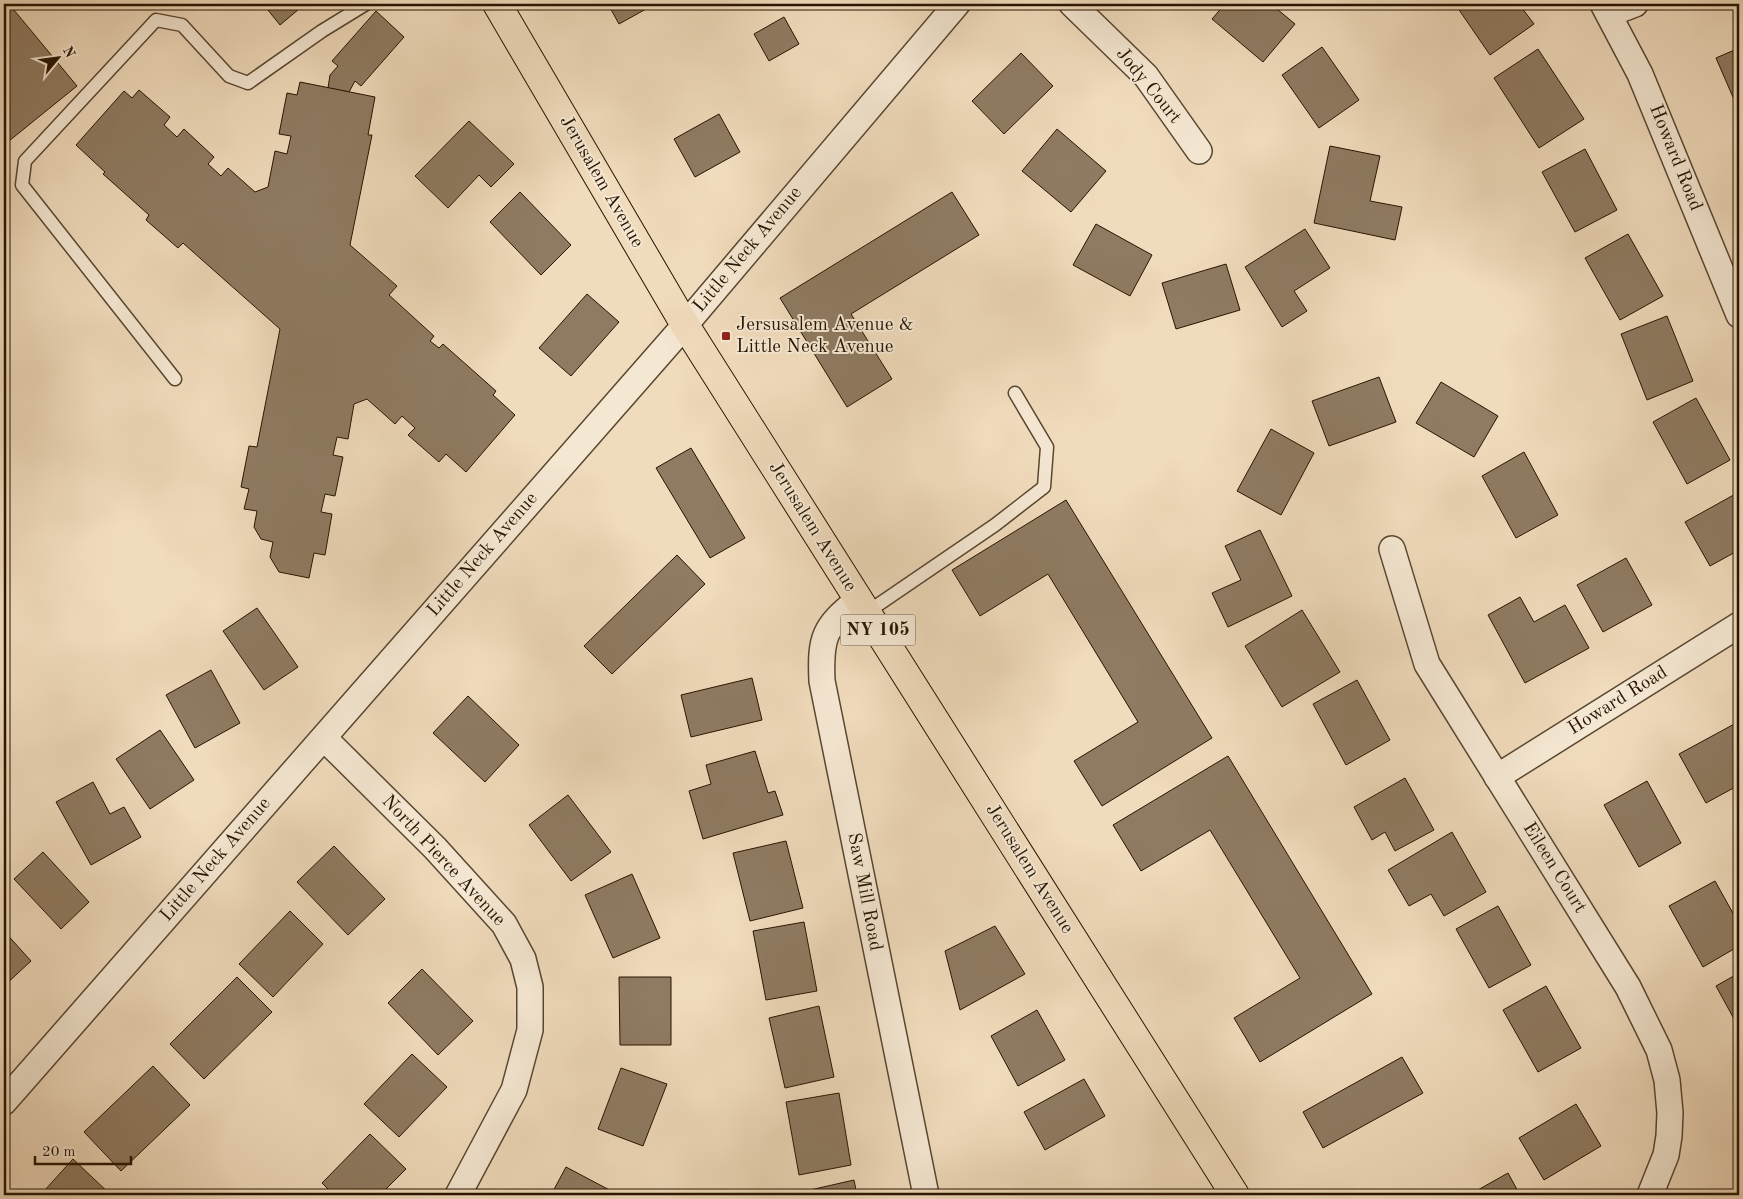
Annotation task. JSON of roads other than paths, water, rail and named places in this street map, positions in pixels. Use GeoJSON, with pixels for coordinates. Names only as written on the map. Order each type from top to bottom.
{"type":"FeatureCollection","features":[{"type":"Feature","properties":{"kind":"main road","name":"Jerusalem Avenue"},"geometry":{"type":"LineString","coordinates":[[498,4],[685,325],[1235,1195]]}},
{"type":"Feature","properties":{"kind":"street","name":"Little Neck Avenue"},"geometry":{"type":"LineString","coordinates":[[4,1102],[685,325],[957,4]]}},
{"type":"Feature","properties":{"kind":"street","name":"Jody Court"},"geometry":{"type":"LineString","coordinates":[[1072,4],[1099,28],[1146,76],[1199,151]]}},
{"type":"Feature","properties":{"kind":"street"},"geometry":{"type":"LineString","coordinates":[[1606,9],[1635,4]]}},
{"type":"Feature","properties":{"kind":"street","name":"Howard Road"},"geometry":{"type":"LineString","coordinates":[[1606,9],[1640,74],[1739,315]]}},
{"type":"Feature","properties":{"kind":"street","name":"Eileen Court"},"geometry":{"type":"LineString","coordinates":[[1392,549],[1427,664],[1628,987],[1659,1050],[1667,1080],[1670,1113],[1669,1136],[1666,1155],[1650,1195]]}},
{"type":"Feature","properties":{"kind":"street","name":"Saw Mill Road"},"geometry":{"type":"LineString","coordinates":[[862,606],[833,621],[827,631],[821,655],[822,681],[926,1195]]}},
{"type":"Feature","properties":{"kind":"street","name":"Howard Road"},"geometry":{"type":"LineString","coordinates":[[1497,777],[1739,625]]}},
{"type":"Feature","properties":{"kind":"street","name":"North Pierce Avenue"},"geometry":{"type":"LineString","coordinates":[[324,738],[442,854],[504,924],[523,958],[530,987],[530,1030],[517,1081],[458,1195]]}},
{"type":"Feature","properties":{"kind":"lane"},"geometry":{"type":"LineString","coordinates":[[175,379],[22,185],[25,160],[156,20],[182,25],[229,76],[248,83],[322,31],[366,4]]}},
{"type":"Feature","properties":{"kind":"lane"},"geometry":{"type":"LineString","coordinates":[[862,606],[995,525],[1044,487],[1047,447],[1015,393]]}},
{"type":"Feature","properties":{"kind":"place","name":"Jersusalem Avenue & Little Neck Avenue"},"geometry":{"type":"Point","coordinates":[726,336]}}]}
